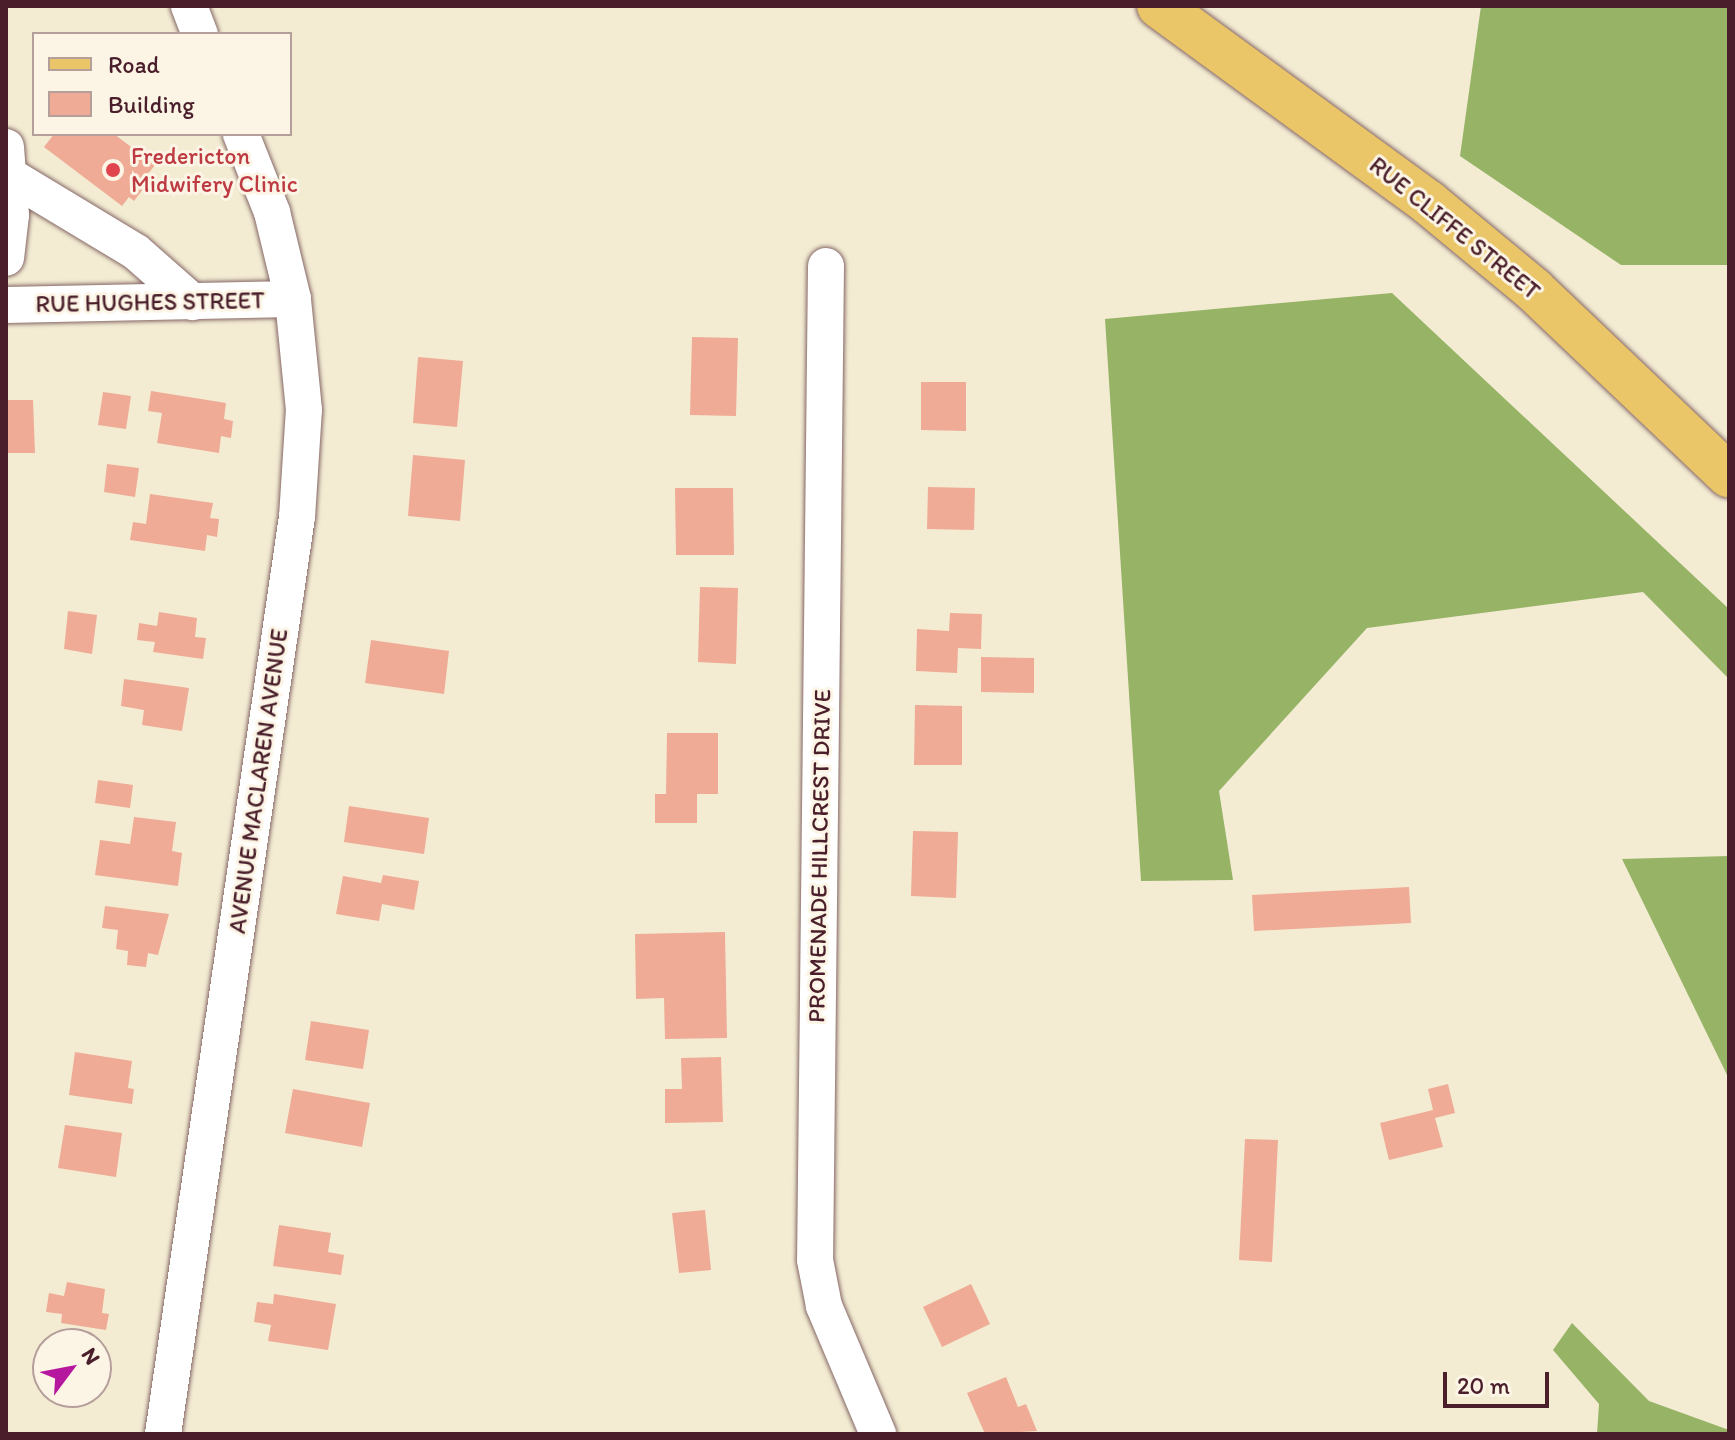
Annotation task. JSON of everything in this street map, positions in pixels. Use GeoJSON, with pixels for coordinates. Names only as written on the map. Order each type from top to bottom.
{"type":"FeatureCollection","features":[{"type":"Feature","properties":{"kind":"main road","name":"RUE CLIFFE STREET"},"geometry":{"type":"LineString","coordinates":[[1159,6],[1429,203],[1534,290],[1729,476]]}},
{"type":"Feature","properties":{"kind":"street"},"geometry":{"type":"LineString","coordinates":[[189,6],[199,32]]}},
{"type":"Feature","properties":{"kind":"street","name":"AVENUE MACLAREN AVENUE"},"geometry":{"type":"LineString","coordinates":[[163,1434],[297,517],[304,410],[293,299],[272,212],[242,136]]}},
{"type":"Feature","properties":{"kind":"street"},"geometry":{"type":"LineString","coordinates":[[6,258],[8,162]]}},
{"type":"Feature","properties":{"kind":"street"},"geometry":{"type":"LineString","coordinates":[[8,162],[136,252],[193,302]]}},
{"type":"Feature","properties":{"kind":"street","name":"PROMENADE HILLCREST DRIVE"},"geometry":{"type":"LineString","coordinates":[[826,266],[815,1260],[824,1306],[878,1434]]}},
{"type":"Feature","properties":{"kind":"street","name":"RUE HUGHES STREET"},"geometry":{"type":"LineString","coordinates":[[6,305],[293,299]]}},
{"type":"Feature","properties":{"kind":"green space"},"geometry":{"type":"Polygon","coordinates":[[[1481,6],[1729,6],[1729,265],[1621,265],[1460,156],[1481,6]]]}},
{"type":"Feature","properties":{"kind":"green space"},"geometry":{"type":"Polygon","coordinates":[[[1392,293],[1729,609],[1729,679],[1643,592],[1367,628],[1219,791],[1233,880],[1141,881],[1105,319],[1392,293]]]}},
{"type":"Feature","properties":{"kind":"green space"},"geometry":{"type":"Polygon","coordinates":[[[1729,856],[1729,1079],[1622,859],[1729,856]]]}},
{"type":"Feature","properties":{"kind":"green space"},"geometry":{"type":"Polygon","coordinates":[[[1572,1323],[1649,1401],[1729,1430],[1729,1434],[1597,1434],[1599,1404],[1553,1350],[1572,1323]]]}},
{"type":"Feature","properties":{"kind":"building","name":"Fredericton Midwifery Clinic"},"geometry":{"type":"Polygon","coordinates":[[[52,136],[117,136],[155,165],[148,174],[152,177],[134,201],[129,197],[122,206],[44,147],[52,136]]]}},
{"type":"Feature","properties":{"kind":"building"},"geometry":{"type":"Polygon","coordinates":[[[692,337],[738,338],[736,416],[690,415],[692,337]]]}},
{"type":"Feature","properties":{"kind":"building"},"geometry":{"type":"Polygon","coordinates":[[[418,357],[463,361],[457,427],[413,423],[418,357]]]}},
{"type":"Feature","properties":{"kind":"building"},"geometry":{"type":"Polygon","coordinates":[[[921,382],[966,382],[966,431],[921,430],[921,382]]]}},
{"type":"Feature","properties":{"kind":"building"},"geometry":{"type":"Polygon","coordinates":[[[151,391],[226,403],[224,419],[233,421],[231,438],[221,436],[219,453],[157,443],[162,413],[148,411],[151,391]]]}},
{"type":"Feature","properties":{"kind":"building"},"geometry":{"type":"Polygon","coordinates":[[[103,392],[131,396],[126,429],[98,425],[103,392]]]}},
{"type":"Feature","properties":{"kind":"building"},"geometry":{"type":"Polygon","coordinates":[[[6,400],[33,400],[35,453],[6,453],[6,400]]]}},
{"type":"Feature","properties":{"kind":"building"},"geometry":{"type":"Polygon","coordinates":[[[413,455],[465,460],[460,521],[408,516],[413,455]]]}},
{"type":"Feature","properties":{"kind":"building"},"geometry":{"type":"Polygon","coordinates":[[[107,464],[139,468],[135,497],[104,492],[107,464]]]}},
{"type":"Feature","properties":{"kind":"building"},"geometry":{"type":"Polygon","coordinates":[[[928,487],[975,488],[974,530],[927,529],[928,487]]]}},
{"type":"Feature","properties":{"kind":"building"},"geometry":{"type":"Polygon","coordinates":[[[675,488],[733,488],[734,555],[676,555],[675,488]]]}},
{"type":"Feature","properties":{"kind":"building"},"geometry":{"type":"Polygon","coordinates":[[[150,494],[213,503],[210,518],[219,519],[217,537],[207,535],[205,551],[130,540],[133,522],[146,524],[150,494]]]}},
{"type":"Feature","properties":{"kind":"building"},"geometry":{"type":"Polygon","coordinates":[[[700,587],[738,588],[736,664],[698,662],[700,587]]]}},
{"type":"Feature","properties":{"kind":"building"},"geometry":{"type":"Polygon","coordinates":[[[68,611],[97,615],[92,654],[64,649],[68,611]]]}},
{"type":"Feature","properties":{"kind":"building"},"geometry":{"type":"Polygon","coordinates":[[[159,612],[197,618],[195,637],[206,638],[203,659],[153,652],[155,642],[137,640],[139,623],[157,626],[159,612]]]}},
{"type":"Feature","properties":{"kind":"building"},"geometry":{"type":"Polygon","coordinates":[[[950,613],[982,614],[981,649],[958,648],[957,673],[916,671],[917,629],[949,631],[950,613]]]}},
{"type":"Feature","properties":{"kind":"building"},"geometry":{"type":"Polygon","coordinates":[[[371,640],[449,651],[444,694],[365,683],[371,640]]]}},
{"type":"Feature","properties":{"kind":"building"},"geometry":{"type":"Polygon","coordinates":[[[981,657],[1034,658],[1034,693],[981,692],[981,657]]]}},
{"type":"Feature","properties":{"kind":"building"},"geometry":{"type":"Polygon","coordinates":[[[124,679],[189,688],[182,731],[142,725],[144,710],[121,706],[124,679]]]}},
{"type":"Feature","properties":{"kind":"building"},"geometry":{"type":"Polygon","coordinates":[[[915,705],[962,706],[962,765],[914,765],[915,705]]]}},
{"type":"Feature","properties":{"kind":"building"},"geometry":{"type":"Polygon","coordinates":[[[667,733],[718,733],[718,794],[697,794],[697,823],[655,823],[655,794],[666,794],[667,733]]]}},
{"type":"Feature","properties":{"kind":"building"},"geometry":{"type":"Polygon","coordinates":[[[98,780],[133,785],[130,808],[95,803],[98,780]]]}},
{"type":"Feature","properties":{"kind":"building"},"geometry":{"type":"Polygon","coordinates":[[[349,806],[429,818],[424,854],[344,842],[349,806]]]}},
{"type":"Feature","properties":{"kind":"building"},"geometry":{"type":"Polygon","coordinates":[[[134,817],[176,822],[172,851],[182,853],[178,886],[95,875],[100,840],[130,844],[134,817]]]}},
{"type":"Feature","properties":{"kind":"building"},"geometry":{"type":"Polygon","coordinates":[[[913,831],[958,832],[956,898],[911,896],[913,831]]]}},
{"type":"Feature","properties":{"kind":"building"},"geometry":{"type":"Polygon","coordinates":[[[383,875],[419,881],[414,910],[382,904],[379,921],[336,914],[343,876],[381,883],[383,875]]]}},
{"type":"Feature","properties":{"kind":"building"},"geometry":{"type":"Polygon","coordinates":[[[1409,887],[1411,923],[1254,931],[1252,895],[1409,887]]]}},
{"type":"Feature","properties":{"kind":"building"},"geometry":{"type":"Polygon","coordinates":[[[105,906],[169,914],[158,955],[148,953],[146,967],[127,965],[128,951],[116,949],[118,930],[102,928],[105,906]]]}},
{"type":"Feature","properties":{"kind":"building"},"geometry":{"type":"Polygon","coordinates":[[[725,932],[727,1038],[665,1039],[664,998],[636,999],[635,934],[725,932]]]}},
{"type":"Feature","properties":{"kind":"building"},"geometry":{"type":"Polygon","coordinates":[[[311,1021],[369,1030],[363,1069],[305,1060],[311,1021]]]}},
{"type":"Feature","properties":{"kind":"building"},"geometry":{"type":"Polygon","coordinates":[[[75,1052],[132,1061],[128,1088],[134,1089],[132,1104],[69,1095],[75,1052]]]}},
{"type":"Feature","properties":{"kind":"building"},"geometry":{"type":"Polygon","coordinates":[[[721,1057],[723,1122],[665,1123],[665,1089],[682,1089],[681,1058],[721,1057]]]}},
{"type":"Feature","properties":{"kind":"building"},"geometry":{"type":"Polygon","coordinates":[[[1448,1084],[1455,1113],[1435,1118],[1443,1147],[1389,1160],[1380,1123],[1433,1110],[1428,1089],[1448,1084]]]}},
{"type":"Feature","properties":{"kind":"building"},"geometry":{"type":"Polygon","coordinates":[[[293,1089],[370,1103],[362,1147],[285,1133],[293,1089]]]}},
{"type":"Feature","properties":{"kind":"building"},"geometry":{"type":"Polygon","coordinates":[[[65,1125],[122,1133],[116,1177],[58,1168],[65,1125]]]}},
{"type":"Feature","properties":{"kind":"building"},"geometry":{"type":"Polygon","coordinates":[[[1245,1139],[1278,1140],[1272,1262],[1239,1260],[1245,1139]]]}},
{"type":"Feature","properties":{"kind":"building"},"geometry":{"type":"Polygon","coordinates":[[[705,1210],[711,1270],[679,1273],[672,1213],[705,1210]]]}},
{"type":"Feature","properties":{"kind":"building"},"geometry":{"type":"Polygon","coordinates":[[[279,1225],[331,1233],[328,1252],[344,1255],[341,1275],[273,1266],[279,1225]]]}},
{"type":"Feature","properties":{"kind":"building"},"geometry":{"type":"Polygon","coordinates":[[[67,1282],[105,1289],[102,1313],[109,1314],[106,1328],[61,1323],[62,1314],[46,1312],[49,1293],[64,1296],[67,1282]]]}},
{"type":"Feature","properties":{"kind":"building"},"geometry":{"type":"Polygon","coordinates":[[[971,1284],[990,1324],[942,1347],[923,1307],[971,1284]]]}},
{"type":"Feature","properties":{"kind":"building"},"geometry":{"type":"Polygon","coordinates":[[[274,1294],[336,1304],[328,1350],[268,1341],[271,1325],[254,1322],[257,1302],[273,1304],[274,1294]]]}},
{"type":"Feature","properties":{"kind":"building"},"geometry":{"type":"Polygon","coordinates":[[[1006,1377],[1018,1407],[1026,1404],[1037,1431],[985,1434],[967,1393],[1006,1377]]]}},
{"type":"Feature","properties":{"kind":"place","name":"Fredericton Midwifery Clinic"},"geometry":{"type":"Point","coordinates":[113,170]}}]}
